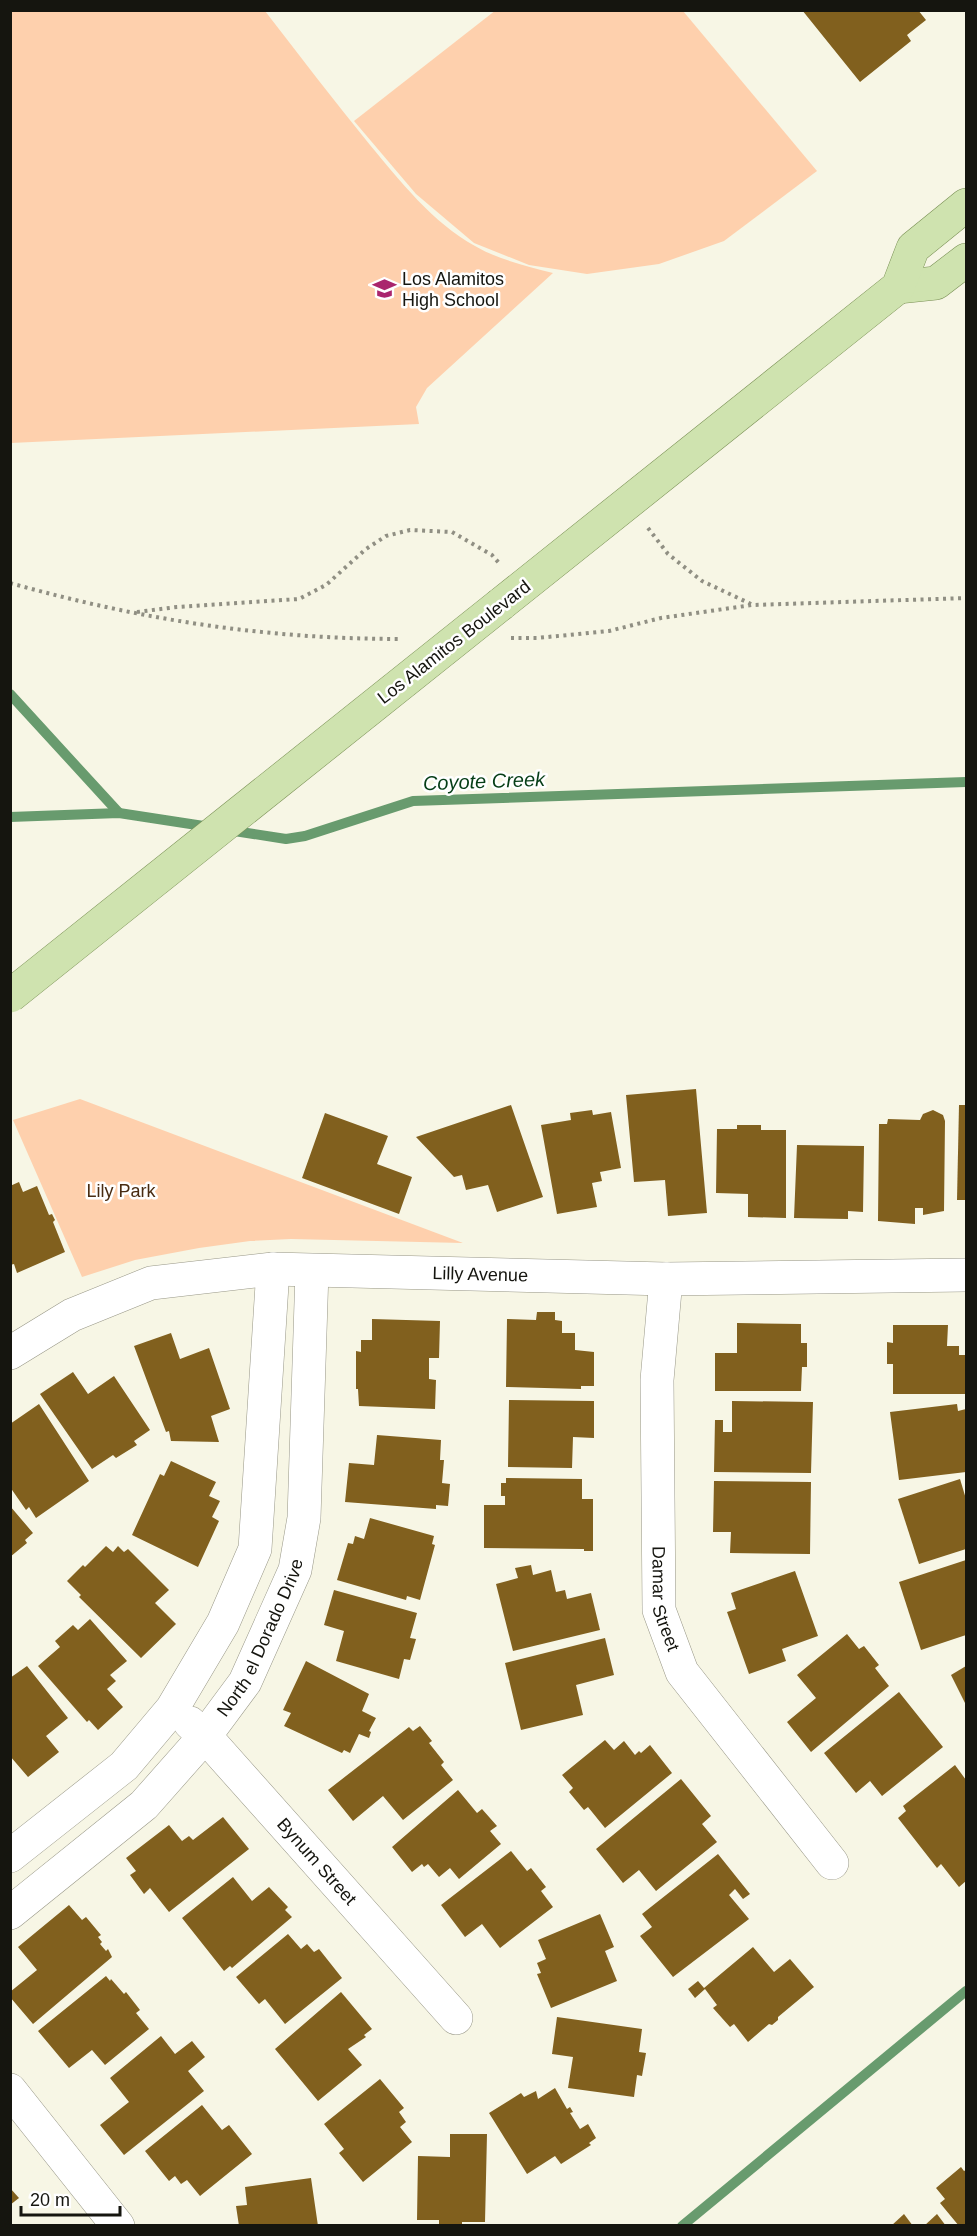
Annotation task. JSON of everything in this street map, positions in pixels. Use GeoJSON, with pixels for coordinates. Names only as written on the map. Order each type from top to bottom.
{"type":"FeatureCollection","features":[{"type":"Feature","properties":{"kind":"main road"},"geometry":{"type":"LineString","coordinates":[[966,205],[913,248],[898,287],[936,283],[966,260]]}},
{"type":"Feature","properties":{"kind":"main road","name":"Los Alamitos Boulevard"},"geometry":{"type":"LineString","coordinates":[[10,996],[898,287]]}},
{"type":"Feature","properties":{"kind":"street","name":"Lilly Avenue"},"geometry":{"type":"LineString","coordinates":[[10,1353],[72,1315],[151,1283],[273,1269],[666,1279],[966,1275]]}},
{"type":"Feature","properties":{"kind":"street","name":"North el Dorado Drive"},"geometry":{"type":"LineString","coordinates":[[10,1856],[124,1766],[172,1708],[223,1623],[255,1549],[273,1269]]}},
{"type":"Feature","properties":{"kind":"street","name":"North el Dorado Drive"},"geometry":{"type":"LineString","coordinates":[[10,1913],[144,1805],[205,1736],[245,1682],[295,1570],[304,1518],[312,1271]]}},
{"type":"Feature","properties":{"kind":"street","name":"Damar Street"},"geometry":{"type":"LineString","coordinates":[[666,1279],[657,1380],[659,1610],[682,1672],[832,1863]]}},
{"type":"Feature","properties":{"kind":"street"},"geometry":{"type":"LineString","coordinates":[[257,1518],[304,1518]]}},
{"type":"Feature","properties":{"kind":"street","name":"Bynum Street"},"geometry":{"type":"LineString","coordinates":[[172,1708],[205,1736],[456,2018]]}},
{"type":"Feature","properties":{"kind":"street"},"geometry":{"type":"LineString","coordinates":[[10,2090],[118,2226]]}},
{"type":"Feature","properties":{"kind":"path"},"geometry":{"type":"LineString","coordinates":[[628,504],[668,554],[702,581],[752,604]]}},
{"type":"Feature","properties":{"kind":"path"},"geometry":{"type":"LineString","coordinates":[[130,613],[177,607],[299,599],[326,585],[366,549],[386,536],[410,530],[452,532],[492,555],[512,596]]}},
{"type":"Feature","properties":{"kind":"green space"},"geometry":{"type":"Polygon","coordinates":[[[496,10],[683,11],[817,171],[724,241],[659,264],[587,274],[529,265],[474,243],[416,194],[354,121],[496,10]]]}},
{"type":"Feature","properties":{"kind":"green space"},"geometry":{"type":"Polygon","coordinates":[[[10,11],[265,11],[405,187],[445,226],[484,251],[553,273],[427,388],[416,407],[419,424],[11,443],[10,11]]]}},
{"type":"Feature","properties":{"kind":"green space","name":"Lily Park"},"geometry":{"type":"Polygon","coordinates":[[[80,1099],[463,1243],[291,1239],[250,1241],[135,1260],[82,1277],[13,1120],[80,1099]]]}},
{"type":"Feature","properties":{"kind":"building"},"geometry":{"type":"Polygon","coordinates":[[[802,10],[918,10],[926,20],[907,35],[911,41],[860,82],[802,10]]]}},
{"type":"Feature","properties":{"kind":"building"},"geometry":{"type":"Polygon","coordinates":[[[696,1089],[707,1213],[668,1216],[665,1180],[634,1182],[626,1095],[696,1089]]]}},
{"type":"Feature","properties":{"kind":"building"},"geometry":{"type":"Polygon","coordinates":[[[511,1105],[543,1197],[497,1212],[488,1185],[466,1190],[462,1175],[454,1177],[416,1137],[511,1105]]]}},
{"type":"Feature","properties":{"kind":"building"},"geometry":{"type":"Polygon","coordinates":[[[959,1105],[966,1105],[966,1200],[957,1200],[959,1105]]]}},
{"type":"Feature","properties":{"kind":"building"},"geometry":{"type":"Polygon","coordinates":[[[592,1110],[593,1115],[611,1112],[621,1168],[600,1172],[602,1181],[592,1183],[597,1207],[557,1214],[541,1125],[571,1120],[570,1113],[592,1110]]]}},
{"type":"Feature","properties":{"kind":"building"},"geometry":{"type":"Polygon","coordinates":[[[933,1110],[943,1115],[945,1121],[944,1211],[923,1215],[923,1208],[915,1208],[915,1224],[878,1221],[879,1124],[887,1124],[888,1119],[920,1120],[923,1114],[933,1110]]]}},
{"type":"Feature","properties":{"kind":"building"},"geometry":{"type":"Polygon","coordinates":[[[325,1113],[388,1136],[377,1164],[412,1177],[399,1214],[302,1178],[325,1113]]]}},
{"type":"Feature","properties":{"kind":"building"},"geometry":{"type":"Polygon","coordinates":[[[737,1125],[761,1125],[761,1130],[786,1130],[786,1218],[748,1217],[748,1194],[716,1193],[717,1129],[737,1129],[737,1125]]]}},
{"type":"Feature","properties":{"kind":"building"},"geometry":{"type":"Polygon","coordinates":[[[797,1145],[864,1146],[863,1212],[848,1211],[848,1219],[794,1218],[797,1145]]]}},
{"type":"Feature","properties":{"kind":"building"},"geometry":{"type":"Polygon","coordinates":[[[19,1182],[23,1192],[37,1186],[49,1215],[52,1214],[55,1220],[53,1222],[65,1252],[17,1273],[14,1264],[10,1265],[10,1186],[19,1182]]]}},
{"type":"Feature","properties":{"kind":"building"},"geometry":{"type":"Polygon","coordinates":[[[537,1312],[555,1312],[555,1320],[562,1321],[562,1333],[575,1333],[575,1350],[594,1352],[594,1386],[581,1386],[581,1389],[506,1387],[507,1319],[536,1320],[537,1312]]]}},
{"type":"Feature","properties":{"kind":"building"},"geometry":{"type":"Polygon","coordinates":[[[372,1319],[440,1321],[439,1358],[429,1358],[429,1379],[436,1380],[435,1409],[359,1406],[358,1389],[356,1389],[356,1351],[361,1352],[361,1340],[372,1340],[372,1319]]]}},
{"type":"Feature","properties":{"kind":"building"},"geometry":{"type":"Polygon","coordinates":[[[737,1323],[801,1324],[801,1343],[807,1343],[807,1367],[802,1367],[801,1391],[715,1391],[715,1353],[737,1353],[737,1323]]]}},
{"type":"Feature","properties":{"kind":"building"},"geometry":{"type":"Polygon","coordinates":[[[893,1325],[948,1325],[947,1346],[959,1346],[959,1355],[966,1355],[966,1394],[893,1394],[893,1364],[887,1364],[887,1342],[893,1343],[893,1325]]]}},
{"type":"Feature","properties":{"kind":"building"},"geometry":{"type":"Polygon","coordinates":[[[171,1333],[180,1359],[209,1348],[230,1409],[211,1416],[219,1442],[171,1441],[169,1431],[166,1432],[134,1346],[171,1333]]]}},
{"type":"Feature","properties":{"kind":"building"},"geometry":{"type":"Polygon","coordinates":[[[73,1372],[88,1394],[114,1376],[150,1430],[134,1441],[137,1445],[116,1458],[113,1455],[92,1469],[40,1394],[73,1372]]]}},
{"type":"Feature","properties":{"kind":"building"},"geometry":{"type":"Polygon","coordinates":[[[509,1400],[594,1401],[594,1438],[573,1437],[572,1468],[508,1467],[509,1400]]]}},
{"type":"Feature","properties":{"kind":"building"},"geometry":{"type":"Polygon","coordinates":[[[732,1401],[813,1402],[811,1473],[714,1472],[715,1420],[723,1420],[723,1432],[732,1432],[732,1401]]]}},
{"type":"Feature","properties":{"kind":"building"},"geometry":{"type":"Polygon","coordinates":[[[39,1404],[89,1481],[36,1518],[29,1507],[26,1510],[10,1487],[10,1424],[39,1404]]]}},
{"type":"Feature","properties":{"kind":"building"},"geometry":{"type":"Polygon","coordinates":[[[957,1404],[958,1411],[966,1409],[966,1472],[899,1480],[890,1412],[957,1404]]]}},
{"type":"Feature","properties":{"kind":"building"},"geometry":{"type":"Polygon","coordinates":[[[377,1435],[441,1440],[440,1460],[444,1460],[442,1483],[450,1484],[448,1506],[436,1505],[436,1509],[345,1502],[349,1463],[374,1465],[377,1435]]]}},
{"type":"Feature","properties":{"kind":"building"},"geometry":{"type":"Polygon","coordinates":[[[171,1461],[216,1482],[209,1496],[220,1501],[212,1517],[219,1521],[198,1567],[132,1535],[160,1474],[164,1476],[171,1461]]]}},
{"type":"Feature","properties":{"kind":"building"},"geometry":{"type":"Polygon","coordinates":[[[506,1478],[582,1479],[582,1499],[593,1499],[593,1551],[484,1548],[484,1505],[505,1505],[505,1496],[501,1496],[501,1483],[506,1483],[506,1478]]]}},
{"type":"Feature","properties":{"kind":"building"},"geometry":{"type":"Polygon","coordinates":[[[960,1479],[966,1499],[966,1549],[919,1564],[898,1499],[960,1479]]]}},
{"type":"Feature","properties":{"kind":"building"},"geometry":{"type":"Polygon","coordinates":[[[714,1481],[811,1482],[810,1554],[730,1553],[731,1532],[713,1532],[714,1481]]]}},
{"type":"Feature","properties":{"kind":"building"},"geometry":{"type":"Polygon","coordinates":[[[10,1506],[33,1533],[25,1540],[27,1543],[10,1557],[10,1506]]]}},
{"type":"Feature","properties":{"kind":"building"},"geometry":{"type":"Polygon","coordinates":[[[370,1518],[434,1536],[432,1544],[435,1545],[420,1600],[407,1596],[406,1600],[337,1580],[348,1543],[353,1544],[355,1536],[364,1539],[370,1518]]]}},
{"type":"Feature","properties":{"kind":"building"},"geometry":{"type":"Polygon","coordinates":[[[106,1546],[113,1552],[118,1546],[124,1552],[128,1549],[169,1590],[155,1603],[176,1624],[141,1658],[79,1597],[81,1595],[67,1581],[106,1546]]]}},
{"type":"Feature","properties":{"kind":"building"},"geometry":{"type":"Polygon","coordinates":[[[966,1560],[966,1635],[921,1650],[899,1582],[966,1560]]]}},
{"type":"Feature","properties":{"kind":"building"},"geometry":{"type":"Polygon","coordinates":[[[531,1565],[533,1575],[551,1570],[556,1592],[565,1590],[567,1599],[591,1593],[600,1630],[513,1651],[496,1584],[518,1578],[515,1568],[531,1565]]]}},
{"type":"Feature","properties":{"kind":"building"},"geometry":{"type":"Polygon","coordinates":[[[795,1571],[818,1636],[782,1649],[786,1661],[749,1674],[727,1612],[736,1609],[731,1593],[795,1571]]]}},
{"type":"Feature","properties":{"kind":"building"},"geometry":{"type":"Polygon","coordinates":[[[334,1590],[417,1613],[410,1638],[416,1639],[410,1660],[404,1659],[399,1679],[336,1661],[344,1631],[324,1625],[334,1590]]]}},
{"type":"Feature","properties":{"kind":"building"},"geometry":{"type":"Polygon","coordinates":[[[90,1619],[127,1661],[110,1675],[116,1681],[107,1689],[123,1707],[98,1730],[89,1720],[87,1722],[38,1666],[60,1647],[55,1641],[73,1625],[78,1630],[90,1619]]]}},
{"type":"Feature","properties":{"kind":"building"},"geometry":{"type":"Polygon","coordinates":[[[847,1634],[859,1649],[864,1646],[879,1665],[875,1668],[889,1686],[811,1752],[787,1722],[816,1698],[797,1675],[847,1634]]]}},
{"type":"Feature","properties":{"kind":"building"},"geometry":{"type":"Polygon","coordinates":[[[605,1638],[614,1675],[576,1685],[583,1715],[521,1730],[505,1663],[605,1638]]]}},
{"type":"Feature","properties":{"kind":"building"},"geometry":{"type":"Polygon","coordinates":[[[306,1661],[369,1694],[362,1711],[376,1718],[369,1731],[371,1732],[369,1738],[359,1734],[350,1753],[344,1750],[342,1753],[284,1726],[291,1713],[283,1710],[306,1661]]]}},
{"type":"Feature","properties":{"kind":"building"},"geometry":{"type":"Polygon","coordinates":[[[27,1666],[68,1718],[46,1736],[59,1752],[28,1777],[10,1756],[10,1678],[27,1666]]]}},
{"type":"Feature","properties":{"kind":"building"},"geometry":{"type":"Polygon","coordinates":[[[966,1666],[966,1705],[951,1675],[966,1666]]]}},
{"type":"Feature","properties":{"kind":"building"},"geometry":{"type":"Polygon","coordinates":[[[899,1692],[943,1747],[882,1796],[870,1781],[856,1793],[824,1753],[899,1692]]]}},
{"type":"Feature","properties":{"kind":"building"},"geometry":{"type":"Polygon","coordinates":[[[420,1726],[432,1741],[429,1743],[444,1762],[441,1765],[453,1780],[403,1820],[383,1796],[353,1821],[328,1790],[409,1727],[413,1731],[420,1726]]]}},
{"type":"Feature","properties":{"kind":"building"},"geometry":{"type":"Polygon","coordinates":[[[605,1740],[614,1750],[624,1741],[635,1755],[650,1745],[672,1773],[605,1828],[588,1807],[584,1810],[569,1792],[573,1788],[562,1775],[605,1740]]]}},
{"type":"Feature","properties":{"kind":"building"},"geometry":{"type":"Polygon","coordinates":[[[955,1765],[966,1780],[966,1881],[959,1887],[941,1864],[937,1868],[898,1818],[906,1811],[903,1806],[955,1765]]]}},
{"type":"Feature","properties":{"kind":"building"},"geometry":{"type":"Polygon","coordinates":[[[681,1779],[711,1816],[702,1824],[717,1842],[656,1891],[639,1870],[623,1883],[596,1849],[681,1779]]]}},
{"type":"Feature","properties":{"kind":"building"},"geometry":{"type":"Polygon","coordinates":[[[458,1790],[477,1813],[482,1809],[497,1826],[490,1831],[501,1844],[459,1879],[450,1868],[439,1877],[428,1864],[424,1867],[422,1864],[412,1872],[392,1847],[458,1790]]]}},
{"type":"Feature","properties":{"kind":"building"},"geometry":{"type":"Polygon","coordinates":[[[223,1817],[249,1849],[169,1912],[150,1888],[144,1894],[130,1875],[136,1871],[126,1858],[169,1825],[182,1841],[189,1836],[193,1840],[223,1817]]]}},
{"type":"Feature","properties":{"kind":"building"},"geometry":{"type":"Polygon","coordinates":[[[511,1851],[527,1871],[531,1868],[546,1887],[541,1891],[553,1907],[500,1948],[482,1924],[465,1937],[441,1905],[511,1851]]]}},
{"type":"Feature","properties":{"kind":"building"},"geometry":{"type":"Polygon","coordinates":[[[718,1854],[750,1894],[743,1899],[735,1889],[729,1895],[749,1919],[673,1977],[640,1936],[652,1927],[642,1914],[718,1854]]]}},
{"type":"Feature","properties":{"kind":"building"},"geometry":{"type":"Polygon","coordinates":[[[233,1877],[252,1901],[269,1887],[288,1907],[285,1910],[292,1917],[232,1968],[230,1966],[224,1971],[182,1918],[233,1877]]]}},
{"type":"Feature","properties":{"kind":"building"},"geometry":{"type":"Polygon","coordinates":[[[69,1905],[82,1920],[86,1917],[101,1935],[98,1937],[102,1942],[100,1944],[106,1951],[108,1949],[112,1957],[33,2024],[10,1997],[10,1992],[37,1970],[18,1947],[69,1905]]]}},
{"type":"Feature","properties":{"kind":"building"},"geometry":{"type":"Polygon","coordinates":[[[600,1914],[614,1947],[605,1951],[617,1981],[551,2008],[537,1974],[541,1973],[537,1963],[546,1959],[538,1940],[600,1914]]]}},
{"type":"Feature","properties":{"kind":"building"},"geometry":{"type":"Polygon","coordinates":[[[288,1934],[301,1949],[307,1944],[314,1952],[319,1949],[342,1978],[285,2024],[265,1999],[259,2004],[236,1977],[288,1934]]]}},
{"type":"Feature","properties":{"kind":"building"},"geometry":{"type":"Polygon","coordinates":[[[753,1947],[774,1972],[790,1959],[814,1987],[778,2017],[772,2025],[769,2024],[748,2042],[734,2024],[730,2027],[713,2008],[717,2005],[705,1989],[695,1998],[688,1989],[698,1981],[704,1988],[753,1947]]]}},
{"type":"Feature","properties":{"kind":"building"},"geometry":{"type":"Polygon","coordinates":[[[106,1976],[124,1994],[126,1992],[140,2010],[136,2013],[149,2029],[105,2065],[92,2050],[69,2068],[38,2031],[106,1976]]]}},
{"type":"Feature","properties":{"kind":"building"},"geometry":{"type":"Polygon","coordinates":[[[341,1992],[372,2029],[364,2035],[366,2037],[348,2049],[362,2065],[318,2101],[275,2049],[341,1992]]]}},
{"type":"Feature","properties":{"kind":"building"},"geometry":{"type":"Polygon","coordinates":[[[557,2017],[642,2029],[639,2052],[646,2053],[642,2076],[637,2075],[634,2097],[568,2088],[573,2057],[552,2054],[557,2017]]]}},
{"type":"Feature","properties":{"kind":"building"},"geometry":{"type":"Polygon","coordinates":[[[161,2036],[175,2054],[192,2041],[205,2057],[188,2071],[204,2091],[124,2155],[100,2125],[129,2102],[110,2078],[161,2036]]]}},
{"type":"Feature","properties":{"kind":"building"},"geometry":{"type":"Polygon","coordinates":[[[380,2079],[404,2108],[399,2112],[406,2122],[400,2127],[412,2142],[363,2182],[339,2153],[344,2149],[324,2124],[380,2079]]]}},
{"type":"Feature","properties":{"kind":"building"},"geometry":{"type":"Polygon","coordinates":[[[555,2088],[567,2109],[570,2107],[573,2112],[570,2113],[580,2129],[588,2124],[596,2138],[589,2143],[591,2145],[561,2164],[555,2156],[527,2174],[489,2113],[521,2093],[524,2097],[536,2091],[538,2099],[555,2088]]]}},
{"type":"Feature","properties":{"kind":"building"},"geometry":{"type":"Polygon","coordinates":[[[202,2105],[222,2130],[229,2125],[252,2154],[200,2196],[187,2180],[181,2184],[175,2176],[169,2181],[145,2151],[202,2105]]]}},
{"type":"Feature","properties":{"kind":"building"},"geometry":{"type":"Polygon","coordinates":[[[450,2134],[487,2134],[485,2222],[462,2222],[462,2226],[439,2225],[439,2220],[417,2220],[418,2156],[450,2157],[450,2134]]]}},
{"type":"Feature","properties":{"kind":"building"},"geometry":{"type":"Polygon","coordinates":[[[961,2167],[964,2171],[966,2170],[966,2226],[959,2226],[940,2203],[945,2199],[936,2188],[961,2167]]]}},
{"type":"Feature","properties":{"kind":"building"},"geometry":{"type":"Polygon","coordinates":[[[311,2178],[318,2226],[239,2226],[236,2206],[247,2205],[245,2187],[311,2178]]]}},
{"type":"Feature","properties":{"kind":"building"},"geometry":{"type":"Polygon","coordinates":[[[10,2188],[19,2198],[10,2205],[10,2188]]]}},
{"type":"Feature","properties":{"kind":"building"},"geometry":{"type":"Polygon","coordinates":[[[904,2214],[913,2226],[891,2226],[904,2214]]]}},
{"type":"Feature","properties":{"kind":"building"},"geometry":{"type":"Polygon","coordinates":[[[937,2214],[946,2226],[924,2226],[937,2214]]]}},
{"type":"Feature","properties":{"kind":"waterway"},"geometry":{"type":"LineString","coordinates":[[10,694],[119,813]]}},
{"type":"Feature","properties":{"kind":"waterway","name":"Coyote Creek"},"geometry":{"type":"LineString","coordinates":[[228,830],[286,839],[305,836],[413,801],[966,782]]}},
{"type":"Feature","properties":{"kind":"waterway","name":"Coyote Creek"},"geometry":{"type":"LineString","coordinates":[[10,817],[119,813],[210,827]]}},
{"type":"Feature","properties":{"kind":"waterway"},"geometry":{"type":"LineString","coordinates":[[682,2226],[966,1991]]}},
{"type":"Feature","properties":{"kind":"place","name":"Los Alamitos High School"},"geometry":{"type":"Point","coordinates":[384,289]}}]}
